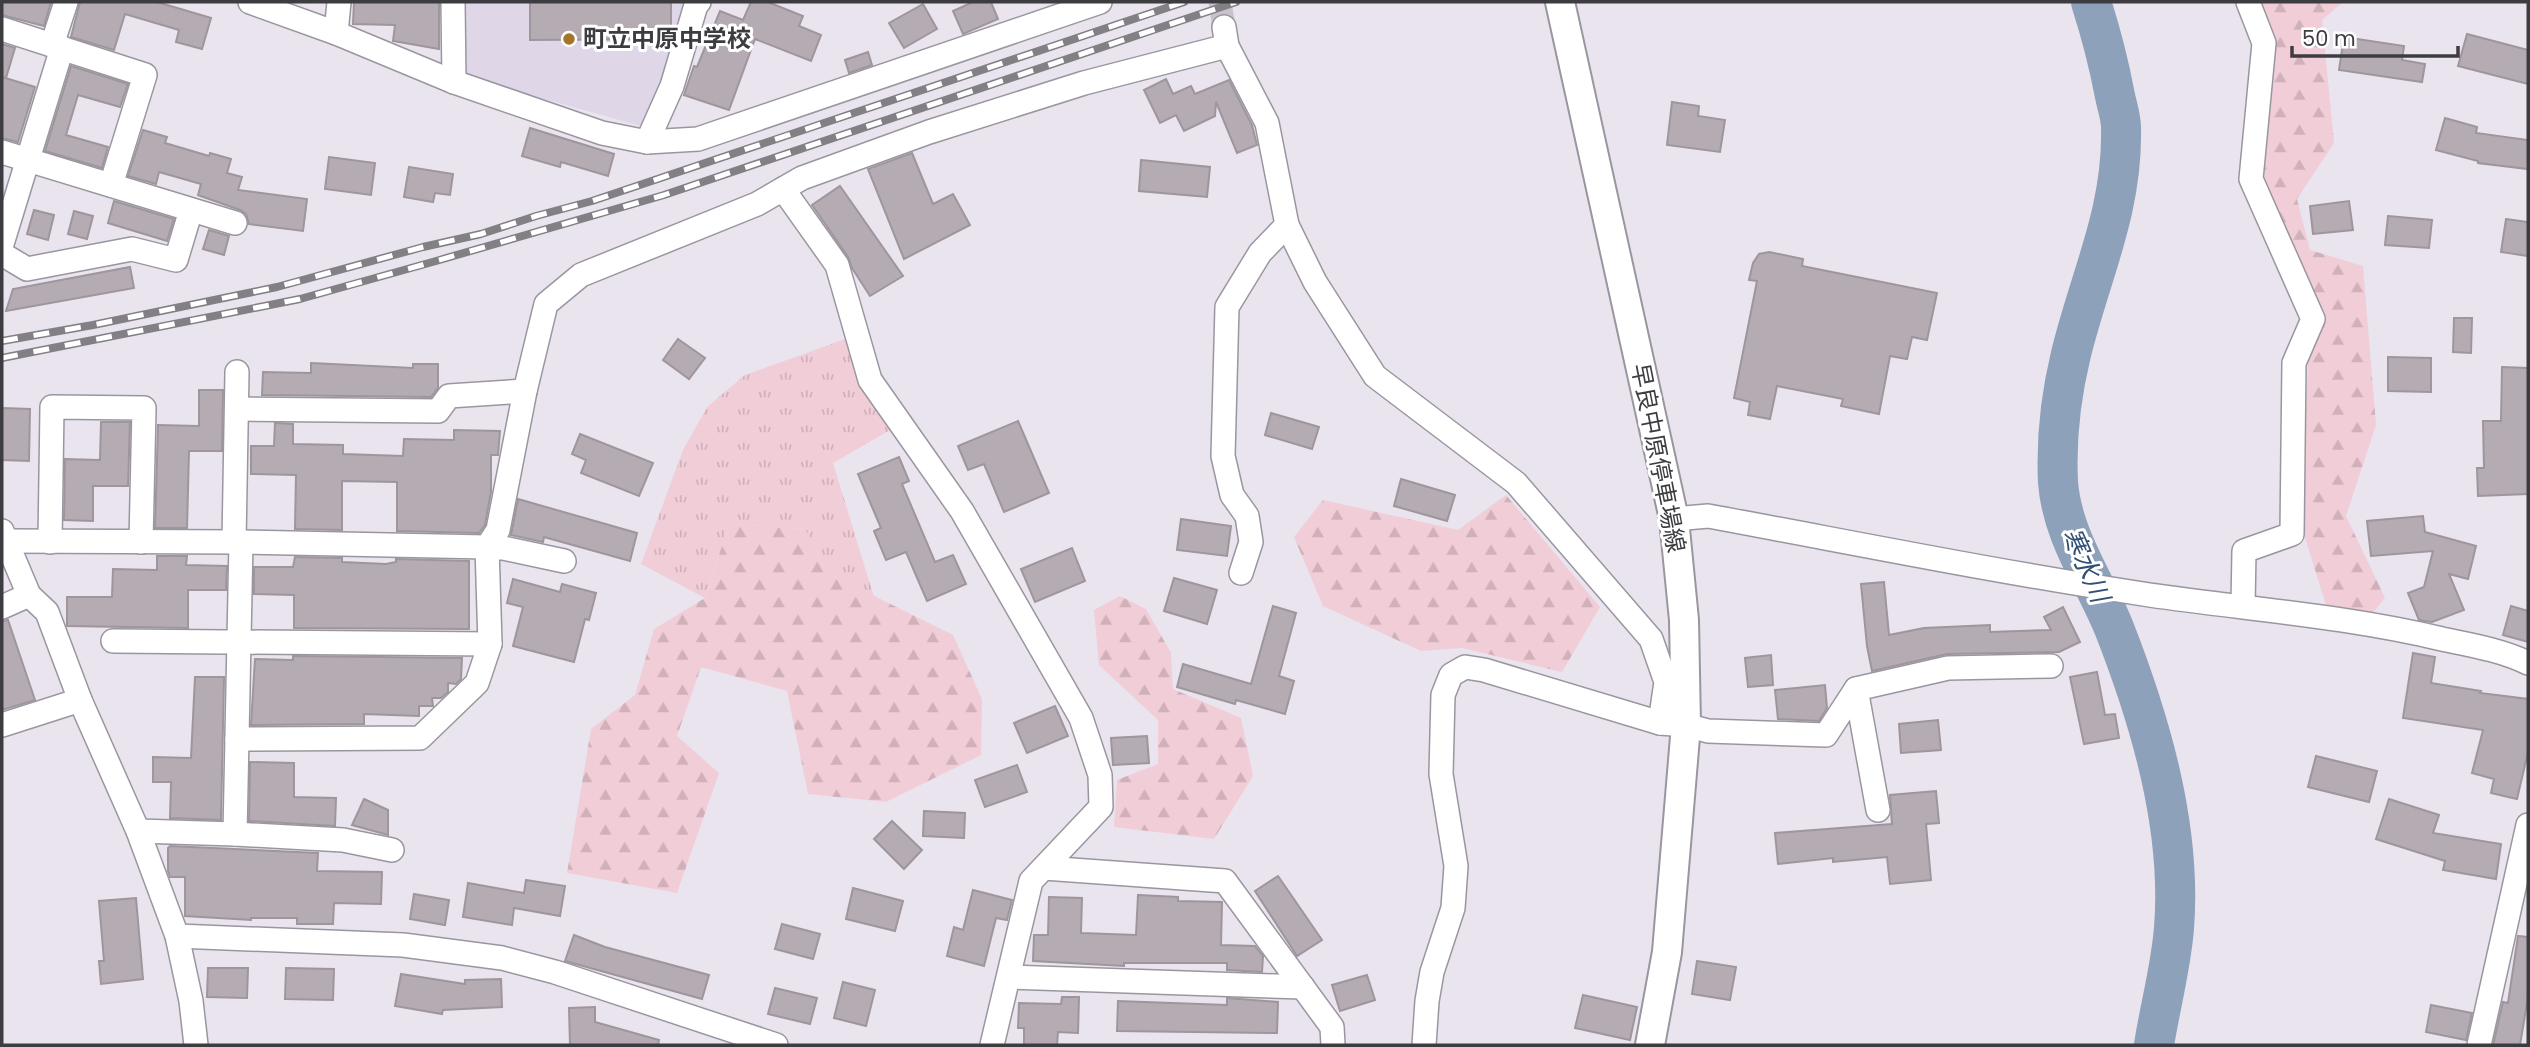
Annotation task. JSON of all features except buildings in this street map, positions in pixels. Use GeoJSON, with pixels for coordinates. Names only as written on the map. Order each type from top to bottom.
{"type":"FeatureCollection","features":[{"type":"Feature","properties":{"kind":"main road","name":"早良中原停車場線"},"geometry":{"type":"LineString","coordinates":[[1560,2],[1674,519],[1684,620],[1673,724],[1667,952],[1650,1045]]}},
{"type":"Feature","properties":{"kind":"street"},"geometry":{"type":"LineString","coordinates":[[2,244],[57,47],[66,2]]}},
{"type":"Feature","properties":{"kind":"street"},"geometry":{"type":"LineString","coordinates":[[250,2],[336,33],[454,82],[602,133],[647,142],[698,139],[1100,2]]}},
{"type":"Feature","properties":{"kind":"street"},"geometry":{"type":"LineString","coordinates":[[336,33],[339,2]]}},
{"type":"Feature","properties":{"kind":"street"},"geometry":{"type":"LineString","coordinates":[[453,2],[454,82]]}},
{"type":"Feature","properties":{"kind":"street"},"geometry":{"type":"LineString","coordinates":[[647,142],[671,86],[699,2]]}},
{"type":"Feature","properties":{"kind":"street"},"geometry":{"type":"LineString","coordinates":[[2243,605],[2244,551],[2292,534],[2294,363],[2313,319],[2251,179],[2264,43],[2248,2]]}},
{"type":"Feature","properties":{"kind":"street"},"geometry":{"type":"LineString","coordinates":[[2,29],[145,75],[111,185]]}},
{"type":"Feature","properties":{"kind":"street"},"geometry":{"type":"LineString","coordinates":[[237,739],[421,738],[477,683],[490,644],[487,547],[498,530],[525,391],[546,304],[581,275],[757,204],[802,178],[929,132],[1226,36],[1268,123],[1287,225],[1315,282],[1375,376],[1516,483],[1651,639],[1666,682],[1673,724]]}},
{"type":"Feature","properties":{"kind":"street"},"geometry":{"type":"LineString","coordinates":[[2,152],[235,223]]}},
{"type":"Feature","properties":{"kind":"street"},"geometry":{"type":"LineString","coordinates":[[783,189],[837,265],[870,380],[962,511],[1081,718],[1100,775],[1101,807],[1031,881],[992,1045]]}},
{"type":"Feature","properties":{"kind":"street"},"geometry":{"type":"LineString","coordinates":[[2,254],[27,269],[132,249],[176,260],[191,209]]}},
{"type":"Feature","properties":{"kind":"street"},"geometry":{"type":"LineString","coordinates":[[1241,573],[1251,542],[1247,516],[1232,495],[1223,456],[1227,307],[1260,253],[1287,225]]}},
{"type":"Feature","properties":{"kind":"street"},"geometry":{"type":"LineString","coordinates":[[235,834],[239,642],[237,372]]}},
{"type":"Feature","properties":{"kind":"street"},"geometry":{"type":"LineString","coordinates":[[237,409],[438,411],[449,396],[525,391]]}},
{"type":"Feature","properties":{"kind":"street"},"geometry":{"type":"LineString","coordinates":[[50,542],[52,407],[144,408],[141,542]]}},
{"type":"Feature","properties":{"kind":"street"},"geometry":{"type":"LineString","coordinates":[[1674,519],[1708,516],[2039,578],[2243,605],[2416,633],[2511,654],[2528,663]]}},
{"type":"Feature","properties":{"kind":"street"},"geometry":{"type":"LineString","coordinates":[[4,536],[50,542],[237,542],[487,547],[565,561]]}},
{"type":"Feature","properties":{"kind":"street"},"geometry":{"type":"LineString","coordinates":[[4,536],[29,595],[47,612],[80,700],[138,831],[177,936],[191,1002],[196,1045]]}},
{"type":"Feature","properties":{"kind":"street"},"geometry":{"type":"LineString","coordinates":[[2,607],[29,595]]}},
{"type":"Feature","properties":{"kind":"street"},"geometry":{"type":"LineString","coordinates":[[113,642],[490,644]]}},
{"type":"Feature","properties":{"kind":"street"},"geometry":{"type":"LineString","coordinates":[[1424,1045],[1427,1001],[1433,972],[1453,908],[1456,866],[1441,774],[1444,695],[1451,675],[1465,667],[1484,670],[1708,732],[1826,735],[1856,689],[1948,668],[2051,666]]}},
{"type":"Feature","properties":{"kind":"street"},"geometry":{"type":"LineString","coordinates":[[1856,689],[1878,810]]}},
{"type":"Feature","properties":{"kind":"street"},"geometry":{"type":"LineString","coordinates":[[2,725],[80,700]]}},
{"type":"Feature","properties":{"kind":"street"},"geometry":{"type":"LineString","coordinates":[[2479,1045],[2528,825]]}},
{"type":"Feature","properties":{"kind":"street"},"geometry":{"type":"LineString","coordinates":[[138,831],[343,840],[392,850]]}},
{"type":"Feature","properties":{"kind":"street"},"geometry":{"type":"LineString","coordinates":[[1044,868],[1225,881],[1332,1027],[1333,1045]]}},
{"type":"Feature","properties":{"kind":"street"},"geometry":{"type":"LineString","coordinates":[[177,936],[403,945],[502,958],[555,972],[726,1038],[776,1045]]}},
{"type":"Feature","properties":{"kind":"street"},"geometry":{"type":"LineString","coordinates":[[1009,976],[1303,987]]}},
{"type":"Feature","properties":{"kind":"shaded area","name":"町立中原中学校"},"geometry":{"type":"Polygon","coordinates":[[[462,2],[688,2],[644,127],[463,76],[462,2]]]}},
{"type":"Feature","properties":{"kind":"green space"},"geometry":{"type":"Polygon","coordinates":[[[2262,2],[2343,2],[2322,20],[2334,143],[2297,199],[2310,250],[2363,266],[2376,425],[2346,516],[2385,598],[2370,616],[2327,608],[2301,525],[2308,361],[2323,321],[2264,179],[2275,36],[2262,2]]]}},
{"type":"Feature","properties":{"kind":"green space"},"geometry":{"type":"Polygon","coordinates":[[[848,338],[855,374],[892,429],[833,463],[874,597],[834,576],[804,529],[729,524],[705,598],[641,564],[683,450],[707,407],[745,375],[848,338]]]}},
{"type":"Feature","properties":{"kind":"green space"},"geometry":{"type":"Polygon","coordinates":[[[1506,495],[1600,607],[1562,672],[1462,648],[1421,651],[1323,606],[1294,537],[1323,500],[1458,530],[1506,495]]]}},
{"type":"Feature","properties":{"kind":"green space"},"geometry":{"type":"Polygon","coordinates":[[[729,524],[805,529],[834,576],[953,635],[982,699],[981,755],[886,802],[808,794],[787,691],[701,667],[677,736],[719,773],[677,893],[567,873],[591,729],[635,695],[654,629],[705,598],[729,524]]]}},
{"type":"Feature","properties":{"kind":"green space"},"geometry":{"type":"Polygon","coordinates":[[[1120,596],[1146,609],[1171,653],[1173,689],[1241,718],[1253,776],[1214,839],[1114,827],[1117,780],[1158,764],[1158,720],[1099,665],[1094,610],[1120,596]]]}},
{"type":"Feature","properties":{"kind":"waterway","name":"寒水川"},"geometry":{"type":"LineString","coordinates":[[2091,2],[2120,116],[2120,158],[2111,215],[2067,370],[2059,434],[2058,482],[2072,539],[2114,628],[2140,699],[2168,813],[2173,851],[2174,928],[2154,1045]]}},
{"type":"Feature","properties":{"kind":"tunnel"},"geometry":{"type":"LineString","coordinates":[[1220,2],[1224,27]]}},
{"type":"Feature","properties":{"kind":"railway"},"geometry":{"type":"LineString","coordinates":[[2,341],[277,287],[481,234],[592,201],[1184,2]]}},
{"type":"Feature","properties":{"kind":"railway"},"geometry":{"type":"LineString","coordinates":[[2,358],[300,299],[436,261],[664,195],[1236,2]]}},
{"type":"Feature","properties":{"kind":"place","name":"町立中原中学校"},"geometry":{"type":"Point","coordinates":[569,39]}}]}
